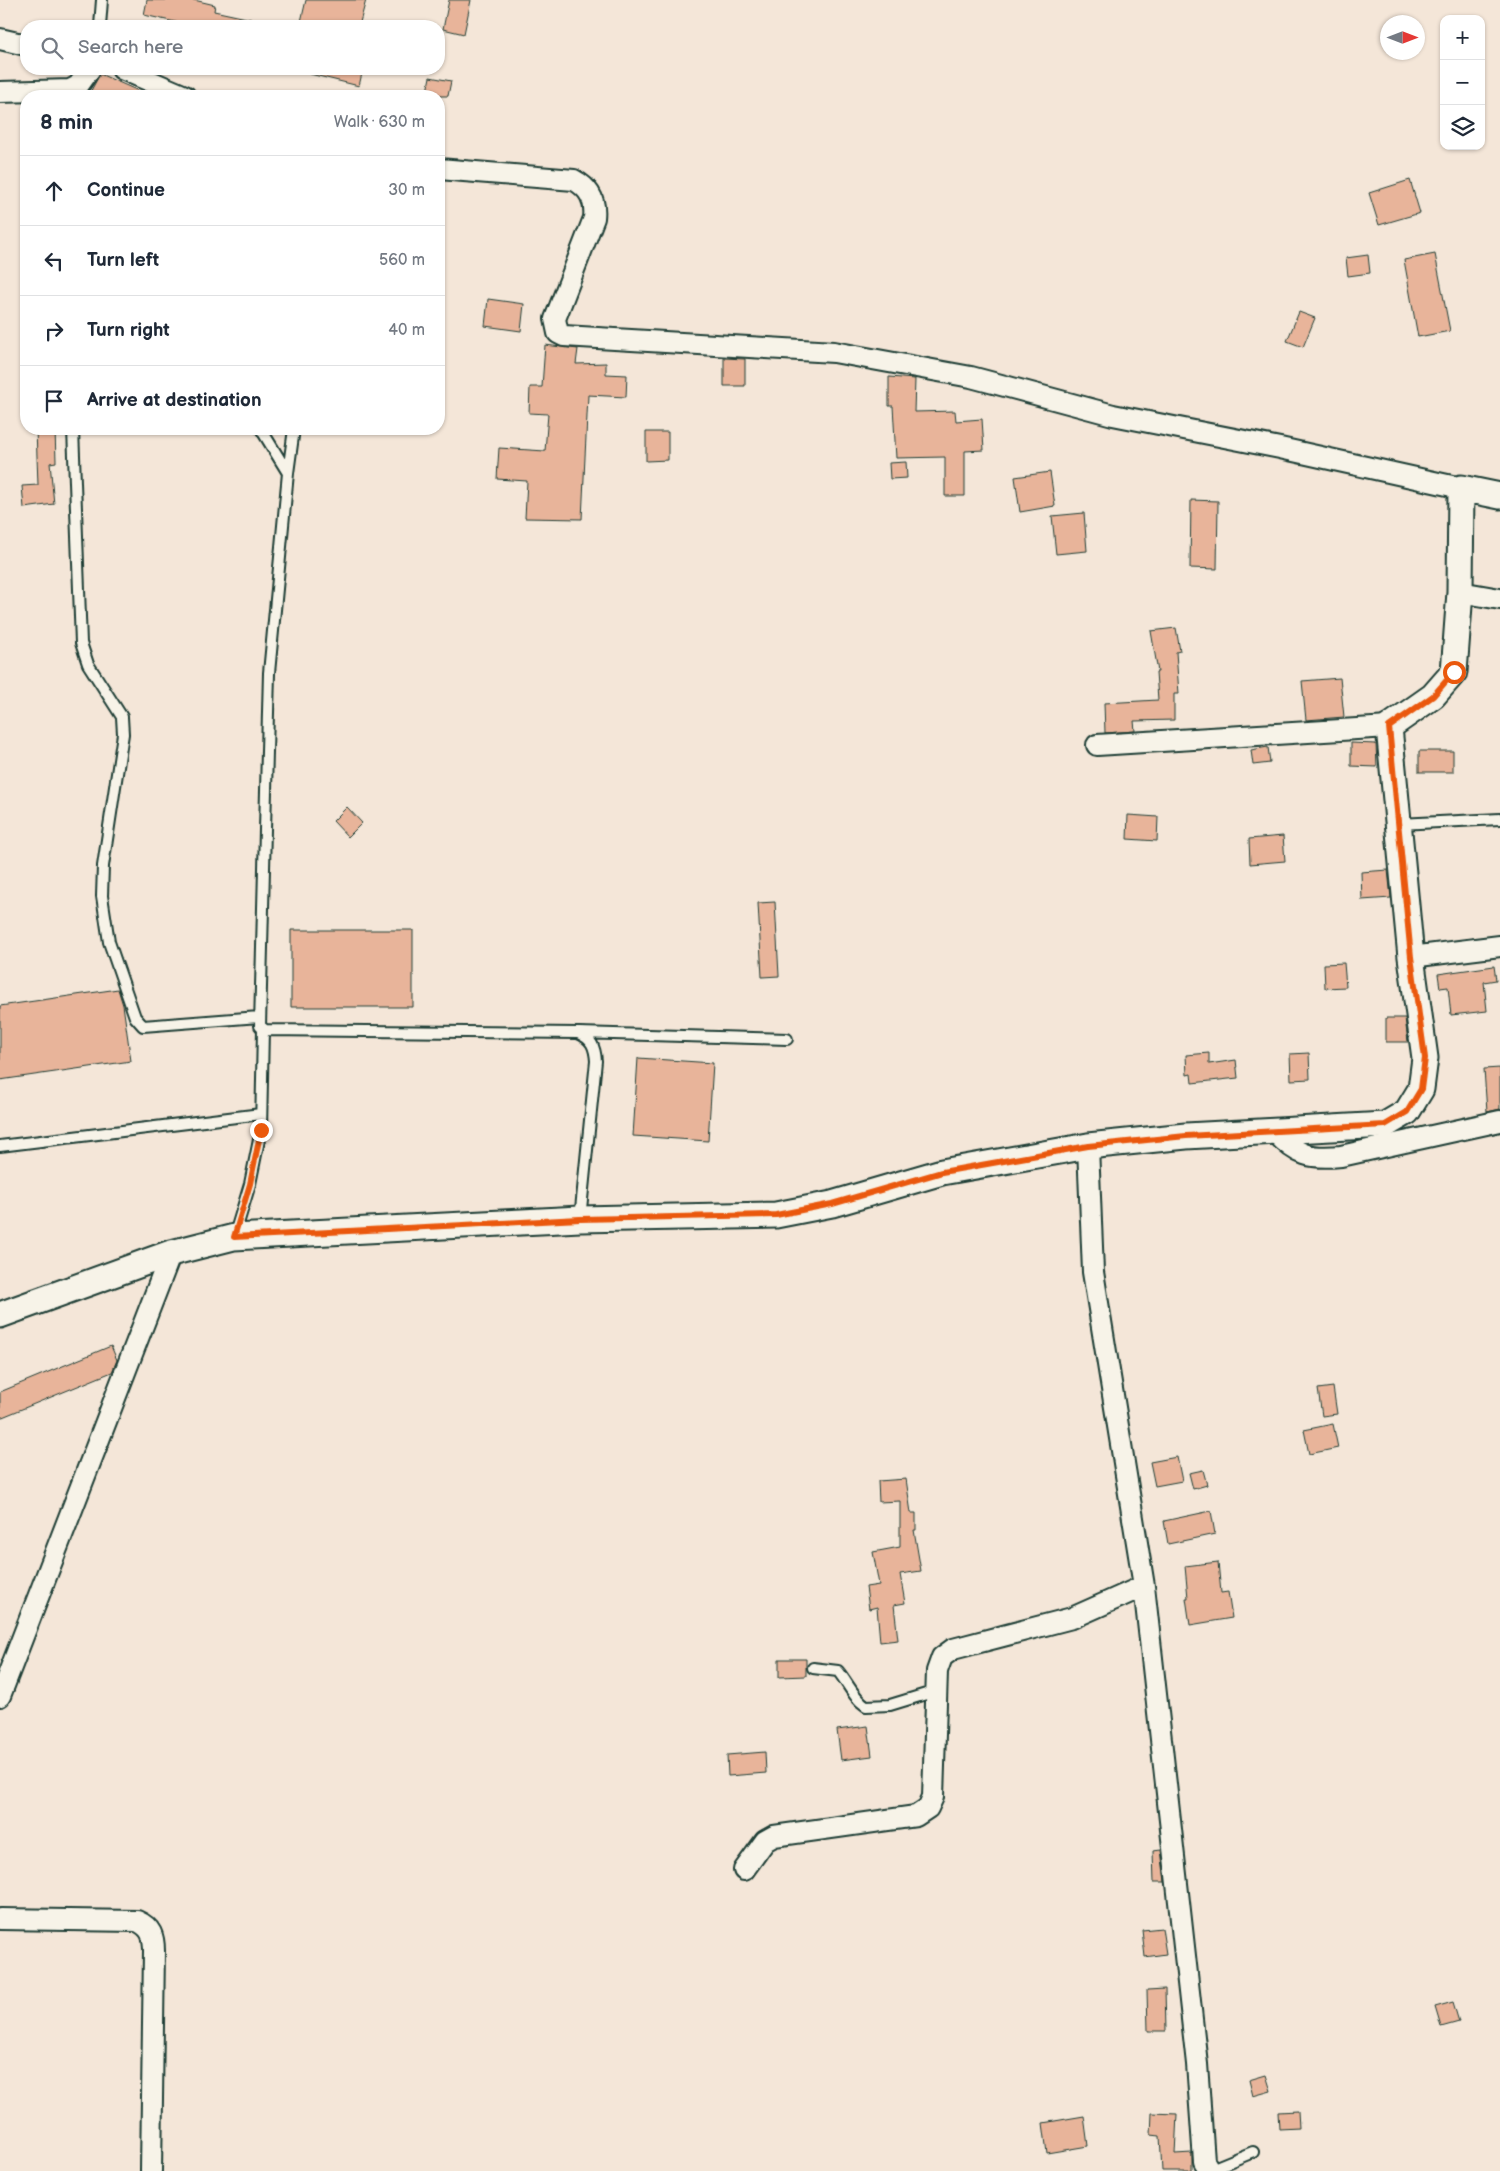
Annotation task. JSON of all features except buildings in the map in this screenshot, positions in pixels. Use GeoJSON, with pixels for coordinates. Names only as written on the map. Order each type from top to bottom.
{"type":"FeatureCollection","features":[{"type":"Feature","properties":{"kind":"street"},"geometry":{"type":"LineString","coordinates":[[0,39],[20,44]]}},
{"type":"Feature","properties":{"kind":"street"},"geometry":{"type":"LineString","coordinates":[[70,90],[78,86],[86,75]]}},
{"type":"Feature","properties":{"kind":"street"},"geometry":{"type":"LineString","coordinates":[[136,75],[171,90]]}},
{"type":"Feature","properties":{"kind":"street"},"geometry":{"type":"LineString","coordinates":[[0,92],[20,91]]}},
{"type":"Feature","properties":{"kind":"street"},"geometry":{"type":"LineString","coordinates":[[445,169],[574,180],[585,186],[596,206],[594,218],[555,319],[558,333],[564,336],[834,352],[971,377],[1113,414],[1500,496]]}},
{"type":"Feature","properties":{"kind":"street"},"geometry":{"type":"LineString","coordinates":[[1097,745],[1389,727],[1433,696],[1454,672],[1460,592],[1461,488]]}},
{"type":"Feature","properties":{"kind":"street"},"geometry":{"type":"LineString","coordinates":[[1460,592],[1500,599]]}},
{"type":"Feature","properties":{"kind":"street"},"geometry":{"type":"LineString","coordinates":[[0,1315],[171,1253],[234,1237],[580,1219],[776,1215],[832,1204],[942,1172],[1088,1146],[1186,1136],[1385,1125],[1407,1112],[1421,1089],[1425,1058],[1411,957],[1389,727]]}},
{"type":"Feature","properties":{"kind":"street"},"geometry":{"type":"LineString","coordinates":[[1411,957],[1500,946]]}},
{"type":"Feature","properties":{"kind":"street"},"geometry":{"type":"LineString","coordinates":[[1275,1132],[1286,1145],[1303,1156],[1322,1158],[1341,1156],[1500,1121]]}},
{"type":"Feature","properties":{"kind":"street"},"geometry":{"type":"LineString","coordinates":[[1088,1146],[1093,1272],[1144,1586],[1196,2054],[1204,2161],[1209,2171]]}},
{"type":"Feature","properties":{"kind":"street"},"geometry":{"type":"LineString","coordinates":[[0,1696],[171,1253]]}},
{"type":"Feature","properties":{"kind":"street"},"geometry":{"type":"LineString","coordinates":[[744,1870],[765,1841],[774,1836],[916,1816],[928,1808],[933,1797],[934,1788],[937,1670],[942,1657],[953,1649],[1072,1618],[1144,1586]]}},
{"type":"Feature","properties":{"kind":"street"},"geometry":{"type":"LineString","coordinates":[[0,1919],[137,1921],[146,1925],[151,1931],[154,1951],[151,2171]]}},
{"type":"Feature","properties":{"kind":"lane"},"geometry":{"type":"LineString","coordinates":[[100,20],[102,0]]}},
{"type":"Feature","properties":{"kind":"lane"},"geometry":{"type":"LineString","coordinates":[[73,435],[81,642],[88,664],[122,717],[123,734],[103,866],[102,896],[109,942],[135,1017],[143,1026],[259,1017]]}},
{"type":"Feature","properties":{"kind":"lane"},"geometry":{"type":"LineString","coordinates":[[265,435],[288,473]]}},
{"type":"Feature","properties":{"kind":"lane"},"geometry":{"type":"LineString","coordinates":[[234,1237],[250,1184],[261,1130],[262,1029],[259,1017],[270,673],[293,435]]}},
{"type":"Feature","properties":{"kind":"lane"},"geometry":{"type":"LineString","coordinates":[[1398,824],[1500,819]]}},
{"type":"Feature","properties":{"kind":"lane"},"geometry":{"type":"LineString","coordinates":[[262,1029],[578,1033],[787,1039]]}},
{"type":"Feature","properties":{"kind":"lane"},"geometry":{"type":"LineString","coordinates":[[578,1033],[592,1042],[596,1061],[580,1219]]}},
{"type":"Feature","properties":{"kind":"lane"},"geometry":{"type":"LineString","coordinates":[[0,1146],[261,1114]]}},
{"type":"Feature","properties":{"kind":"lane"},"geometry":{"type":"LineString","coordinates":[[812,1668],[838,1670],[857,1700],[866,1706],[890,1705],[936,1691]]}},
{"type":"Feature","properties":{"kind":"lane"},"geometry":{"type":"LineString","coordinates":[[1209,2171],[1252,2152]]}},
{"type":"Feature","properties":{"kind":"route"},"geometry":{"type":"LineString","coordinates":[[261,1130],[250,1184],[234,1237],[580,1219],[776,1215],[832,1204],[942,1172],[1088,1146],[1186,1136],[1385,1125],[1407,1112],[1421,1089],[1425,1058],[1411,957],[1389,727],[1433,696],[1454,672]]}}]}
